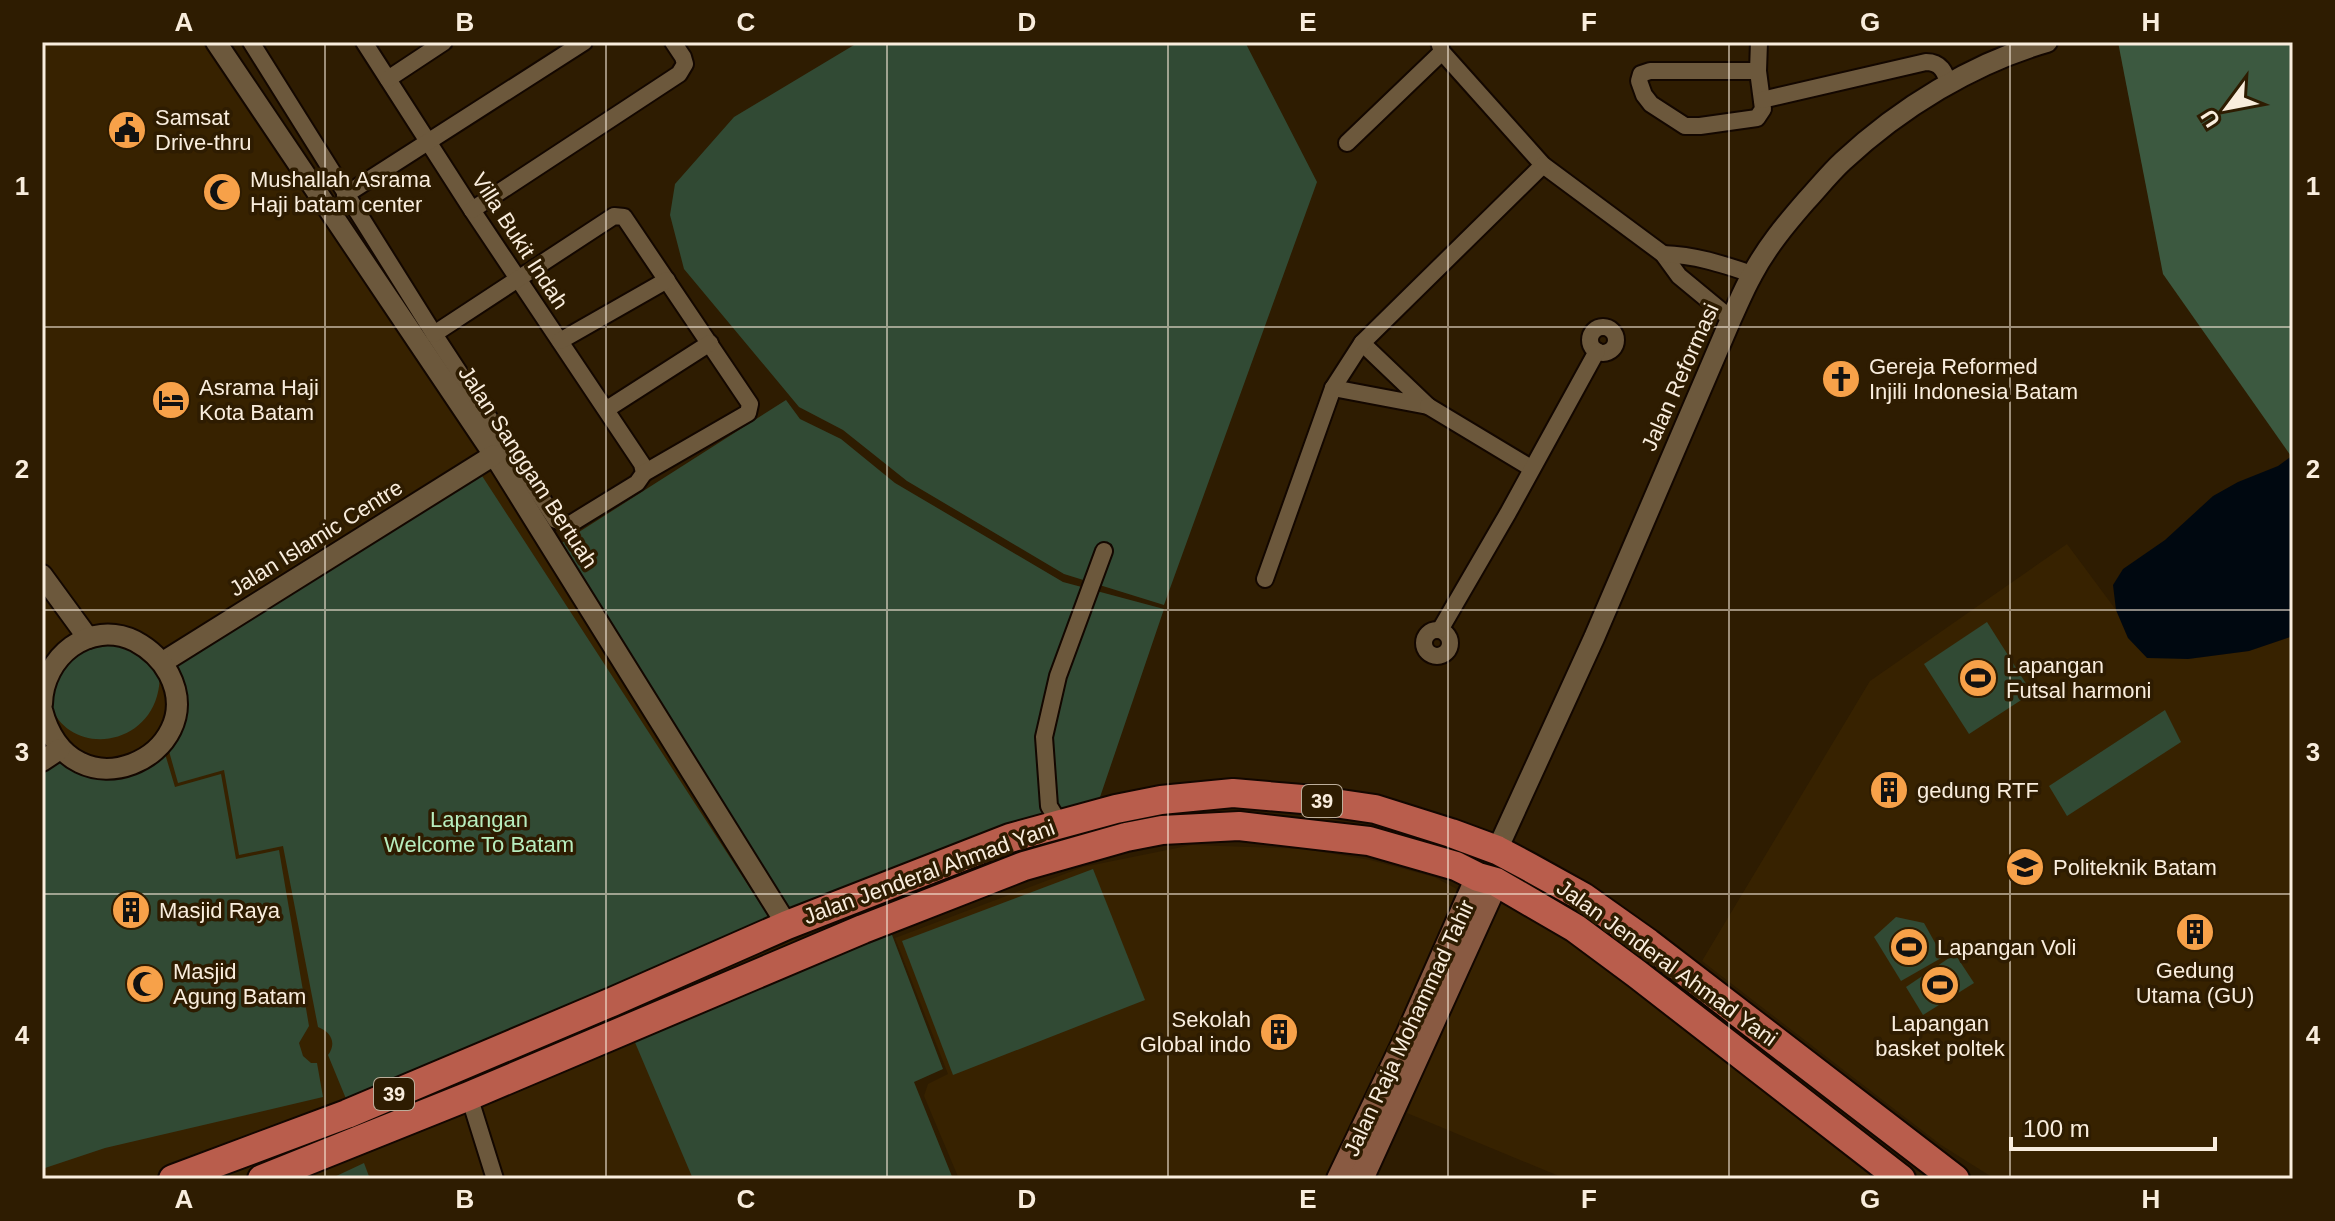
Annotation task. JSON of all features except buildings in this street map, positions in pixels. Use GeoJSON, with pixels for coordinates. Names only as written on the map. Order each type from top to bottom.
{"type":"FeatureCollection","features":[{"type":"Feature","properties":{"kind":"highway","name":"Jalan Jenderal Ahmad Yani"},"geometry":{"type":"LineString","coordinates":[[173,1179],[347,1114],[787,925],[1010,838],[1116,809],[1161,800],[1233,793],[1375,809],[1497,850],[1583,897],[1648,943],[1955,1179]]}},
{"type":"Feature","properties":{"kind":"highway","name":"Jalan Jenderal Ahmad Yani"},"geometry":{"type":"LineString","coordinates":[[262,1179],[469,1096],[863,929],[1024,866],[1162,830],[1239,826],[1369,841],[1456,866],[1487,880],[1575,928],[1901,1179]]}},
{"type":"Feature","properties":{"kind":"highway"},"geometry":{"type":"LineString","coordinates":[[612,1002],[624,1030]]}},
{"type":"Feature","properties":{"kind":"main road","name":"Jalan Raja Mohammad Tahir"},"geometry":{"type":"LineString","coordinates":[[1339,1179],[1487,880]]}},
{"type":"Feature","properties":{"kind":"main road","name":"Jalan Raja Mohammad Tahir"},"geometry":{"type":"LineString","coordinates":[[1361,1179],[1487,880]]}},
{"type":"Feature","properties":{"kind":"street","name":"Jalan Sanggam Bertuah"},"geometry":{"type":"LineString","coordinates":[[216,42],[494,455],[787,925]]}},
{"type":"Feature","properties":{"kind":"street"},"geometry":{"type":"LineString","coordinates":[[251,42],[434,334],[559,522],[572,523],[637,483],[643,468],[748,413],[750,404],[746,396],[620,215],[434,334]]}},
{"type":"Feature","properties":{"kind":"street","name":"Villa Bukit Indah"},"geometry":{"type":"LineString","coordinates":[[364,42],[643,468]]}},
{"type":"Feature","properties":{"kind":"street"},"geometry":{"type":"LineString","coordinates":[[388,79],[444,42]]}},
{"type":"Feature","properties":{"kind":"street"},"geometry":{"type":"LineString","coordinates":[[345,195],[584,42]]}},
{"type":"Feature","properties":{"kind":"street"},"geometry":{"type":"LineString","coordinates":[[472,210],[679,74],[685,64],[673,42]]}},
{"type":"Feature","properties":{"kind":"street"},"geometry":{"type":"LineString","coordinates":[[1758,71],[1650,71],[1641,74],[1639,81],[1651,104],[1685,126],[1757,118],[1763,109],[1758,71],[1759,42]]}},
{"type":"Feature","properties":{"kind":"street","name":"Jalan Reformasi"},"geometry":{"type":"LineString","coordinates":[[1497,850],[1594,638],[1731,319],[1752,274],[1783,227],[1841,162],[1895,119],[1949,85],[2004,57],[2047,42]]}},
{"type":"Feature","properties":{"kind":"street"},"geometry":{"type":"LineString","coordinates":[[1347,143],[1441,47],[1543,165],[1663,254],[1688,286],[1731,319]]}},
{"type":"Feature","properties":{"kind":"street"},"geometry":{"type":"LineString","coordinates":[[1762,100],[1926,62],[1940,66],[1949,85]]}},
{"type":"Feature","properties":{"kind":"street"},"geometry":{"type":"LineString","coordinates":[[1265,579],[1333,388],[1362,343],[1543,165]]}},
{"type":"Feature","properties":{"kind":"street"},"geometry":{"type":"LineString","coordinates":[[1663,254],[1709,259],[1752,274]]}},
{"type":"Feature","properties":{"kind":"street"},"geometry":{"type":"LineString","coordinates":[[560,341],[667,280]]}},
{"type":"Feature","properties":{"kind":"street"},"geometry":{"type":"LineString","coordinates":[[607,409],[710,343]]}},
{"type":"Feature","properties":{"kind":"street"},"geometry":{"type":"LineString","coordinates":[[1362,343],[1428,406],[1531,468]]}},
{"type":"Feature","properties":{"kind":"street"},"geometry":{"type":"LineString","coordinates":[[1440,630],[1597,351]]}},
{"type":"Feature","properties":{"kind":"street"},"geometry":{"type":"LineString","coordinates":[[1333,388],[1428,406]]}},
{"type":"Feature","properties":{"kind":"street","name":"Jalan Islamic Centre"},"geometry":{"type":"LineString","coordinates":[[163,662],[494,455]]}},
{"type":"Feature","properties":{"kind":"street"},"geometry":{"type":"LineString","coordinates":[[1060,824],[1049,806],[1044,737],[1058,676],[1104,551]]}},
{"type":"Feature","properties":{"kind":"street"},"geometry":{"type":"LineString","coordinates":[[42,575],[88,638]]}},
{"type":"Feature","properties":{"kind":"street"},"geometry":{"type":"LineString","coordinates":[[111,635],[131,639],[148,648],[163,662],[172,681],[176,707],[173,721],[163,742],[142,762],[119,769],[96,769],[76,761],[60,749],[43,719],[42,691],[48,673],[59,657],[88,638],[111,635]]}},
{"type":"Feature","properties":{"kind":"street"},"geometry":{"type":"LineString","coordinates":[[42,761],[60,749]]}},
{"type":"Feature","properties":{"kind":"street"},"geometry":{"type":"LineString","coordinates":[[469,1096],[495,1179]]}},
{"type":"Feature","properties":{"kind":"shaded area"},"geometry":{"type":"Polygon","coordinates":[[[42,42],[216,42],[787,925],[824,991],[862,1179],[42,1179],[42,42]]]}},
{"type":"Feature","properties":{"kind":"shaded area"},"geometry":{"type":"Polygon","coordinates":[[[2293,455],[2293,636],[2249,651],[2188,659],[2147,658],[2128,638],[2116,610],[2113,585],[2123,569],[2165,540],[2213,496],[2278,466],[2293,455]]]}},
{"type":"Feature","properties":{"kind":"shaded area","name":"Politeknik Batam"},"geometry":{"type":"Polygon","coordinates":[[[2067,544],[2116,610],[2128,638],[2188,659],[2249,651],[2293,636],[2293,1179],[1995,1179],[1941,1145],[1702,961],[1870,681],[2067,544]]]}},
{"type":"Feature","properties":{"kind":"shaded area"},"geometry":{"type":"Polygon","coordinates":[[[1192,845],[1304,849],[1370,860],[1434,877],[1455,888],[1462,897],[1332,1179],[959,1179],[924,1096],[928,1084],[948,1074],[895,938],[1083,867],[1192,845]]]}},
{"type":"Feature","properties":{"kind":"shaded area"},"geometry":{"type":"Polygon","coordinates":[[[1499,894],[1574,934],[1894,1179],[1566,1179],[1407,1113],[1499,894]]]}},
{"type":"Feature","properties":{"kind":"green space"},"geometry":{"type":"Polygon","coordinates":[[[859,42],[1245,42],[1317,182],[1164,605],[1064,574],[907,481],[843,430],[799,407],[684,269],[670,215],[675,184],[734,117],[859,42]]]}},
{"type":"Feature","properties":{"kind":"green space"},"geometry":{"type":"Polygon","coordinates":[[[2118,42],[2293,42],[2291,456],[2163,274],[2118,42]]]}},
{"type":"Feature","properties":{"kind":"green space"},"geometry":{"type":"Polygon","coordinates":[[[786,400],[800,419],[841,439],[895,483],[1063,582],[1164,609],[1098,803],[792,916],[557,546],[786,400]]]}},
{"type":"Feature","properties":{"kind":"green space","name":"Lapangan Welcome To Batam"},"geometry":{"type":"Polygon","coordinates":[[[473,462],[770,919],[349,1106],[328,1055],[331,1038],[318,1027],[283,846],[239,855],[224,770],[178,783],[163,730],[173,707],[166,651],[473,462]]]}},
{"type":"Feature","properties":{"kind":"green space","name":"Lapangan Futsal harmoni"},"geometry":{"type":"Polygon","coordinates":[[[1987,622],[2032,693],[1969,734],[1924,664],[1987,622]]]}},
{"type":"Feature","properties":{"kind":"green space"},"geometry":{"type":"Polygon","coordinates":[[[121,629],[147,656],[159,674],[157,696],[149,714],[136,727],[105,739],[88,738],[72,732],[59,720],[50,704],[48,667],[121,629]]]}},
{"type":"Feature","properties":{"kind":"green space"},"geometry":{"type":"Polygon","coordinates":[[[2165,710],[2181,742],[2067,816],[2049,786],[2165,710]]]}},
{"type":"Feature","properties":{"kind":"green space"},"geometry":{"type":"Polygon","coordinates":[[[163,747],[175,787],[221,774],[236,859],[279,850],[309,1026],[299,1043],[303,1056],[311,1063],[317,1063],[323,1097],[105,1148],[42,1169],[42,764],[56,755],[85,768],[163,747]]]}},
{"type":"Feature","properties":{"kind":"green space"},"geometry":{"type":"Polygon","coordinates":[[[1093,869],[1145,1000],[953,1075],[902,941],[1093,869]]]}},
{"type":"Feature","properties":{"kind":"green space","name":"Lapangan Voli"},"geometry":{"type":"Polygon","coordinates":[[[1896,917],[1924,923],[1943,957],[1901,981],[1874,937],[1896,917]]]}},
{"type":"Feature","properties":{"kind":"green space"},"geometry":{"type":"Polygon","coordinates":[[[889,927],[943,1069],[914,1082],[953,1179],[693,1179],[631,1033],[889,927]]]}},
{"type":"Feature","properties":{"kind":"green space","name":"Lapangan basket poltek"},"geometry":{"type":"Polygon","coordinates":[[[1955,954],[1974,983],[1923,1015],[1906,987],[1955,954]]]}},
{"type":"Feature","properties":{"kind":"green space"},"geometry":{"type":"Polygon","coordinates":[[[364,1163],[370,1179],[330,1179],[364,1163]]]}},
{"type":"Feature","properties":{"kind":"place","name":"Samsat Drive-thru"},"geometry":{"type":"Point","coordinates":[127,130]}},
{"type":"Feature","properties":{"kind":"place","name":"Mushallah Asrama Haji batam center"},"geometry":{"type":"Point","coordinates":[222,192]}},
{"type":"Feature","properties":{"kind":"place","name":"Gereja Reformed Injili Indonesia Batam"},"geometry":{"type":"Point","coordinates":[1841,379]}},
{"type":"Feature","properties":{"kind":"place","name":"Asrama Haji Kota Batam"},"geometry":{"type":"Point","coordinates":[171,400]}},
{"type":"Feature","properties":{"kind":"place","name":"Lapangan Futsal harmoni"},"geometry":{"type":"Point","coordinates":[1978,678]}},
{"type":"Feature","properties":{"kind":"place","name":"gedung RTF"},"geometry":{"type":"Point","coordinates":[1889,790]}},
{"type":"Feature","properties":{"kind":"place","name":"Politeknik Batam"},"geometry":{"type":"Point","coordinates":[2025,867]}},
{"type":"Feature","properties":{"kind":"place","name":"Masjid Raya"},"geometry":{"type":"Point","coordinates":[131,910]}},
{"type":"Feature","properties":{"kind":"place","name":"Gedung Utama (GU)"},"geometry":{"type":"Point","coordinates":[2195,932]}},
{"type":"Feature","properties":{"kind":"place","name":"Lapangan Voli"},"geometry":{"type":"Point","coordinates":[1909,947]}},
{"type":"Feature","properties":{"kind":"place","name":"Masjid Agung Batam"},"geometry":{"type":"Point","coordinates":[145,984]}},
{"type":"Feature","properties":{"kind":"place","name":"Lapangan basket poltek"},"geometry":{"type":"Point","coordinates":[1940,985]}},
{"type":"Feature","properties":{"kind":"place","name":"Sekolah Global indo"},"geometry":{"type":"Point","coordinates":[1279,1032]}}]}
